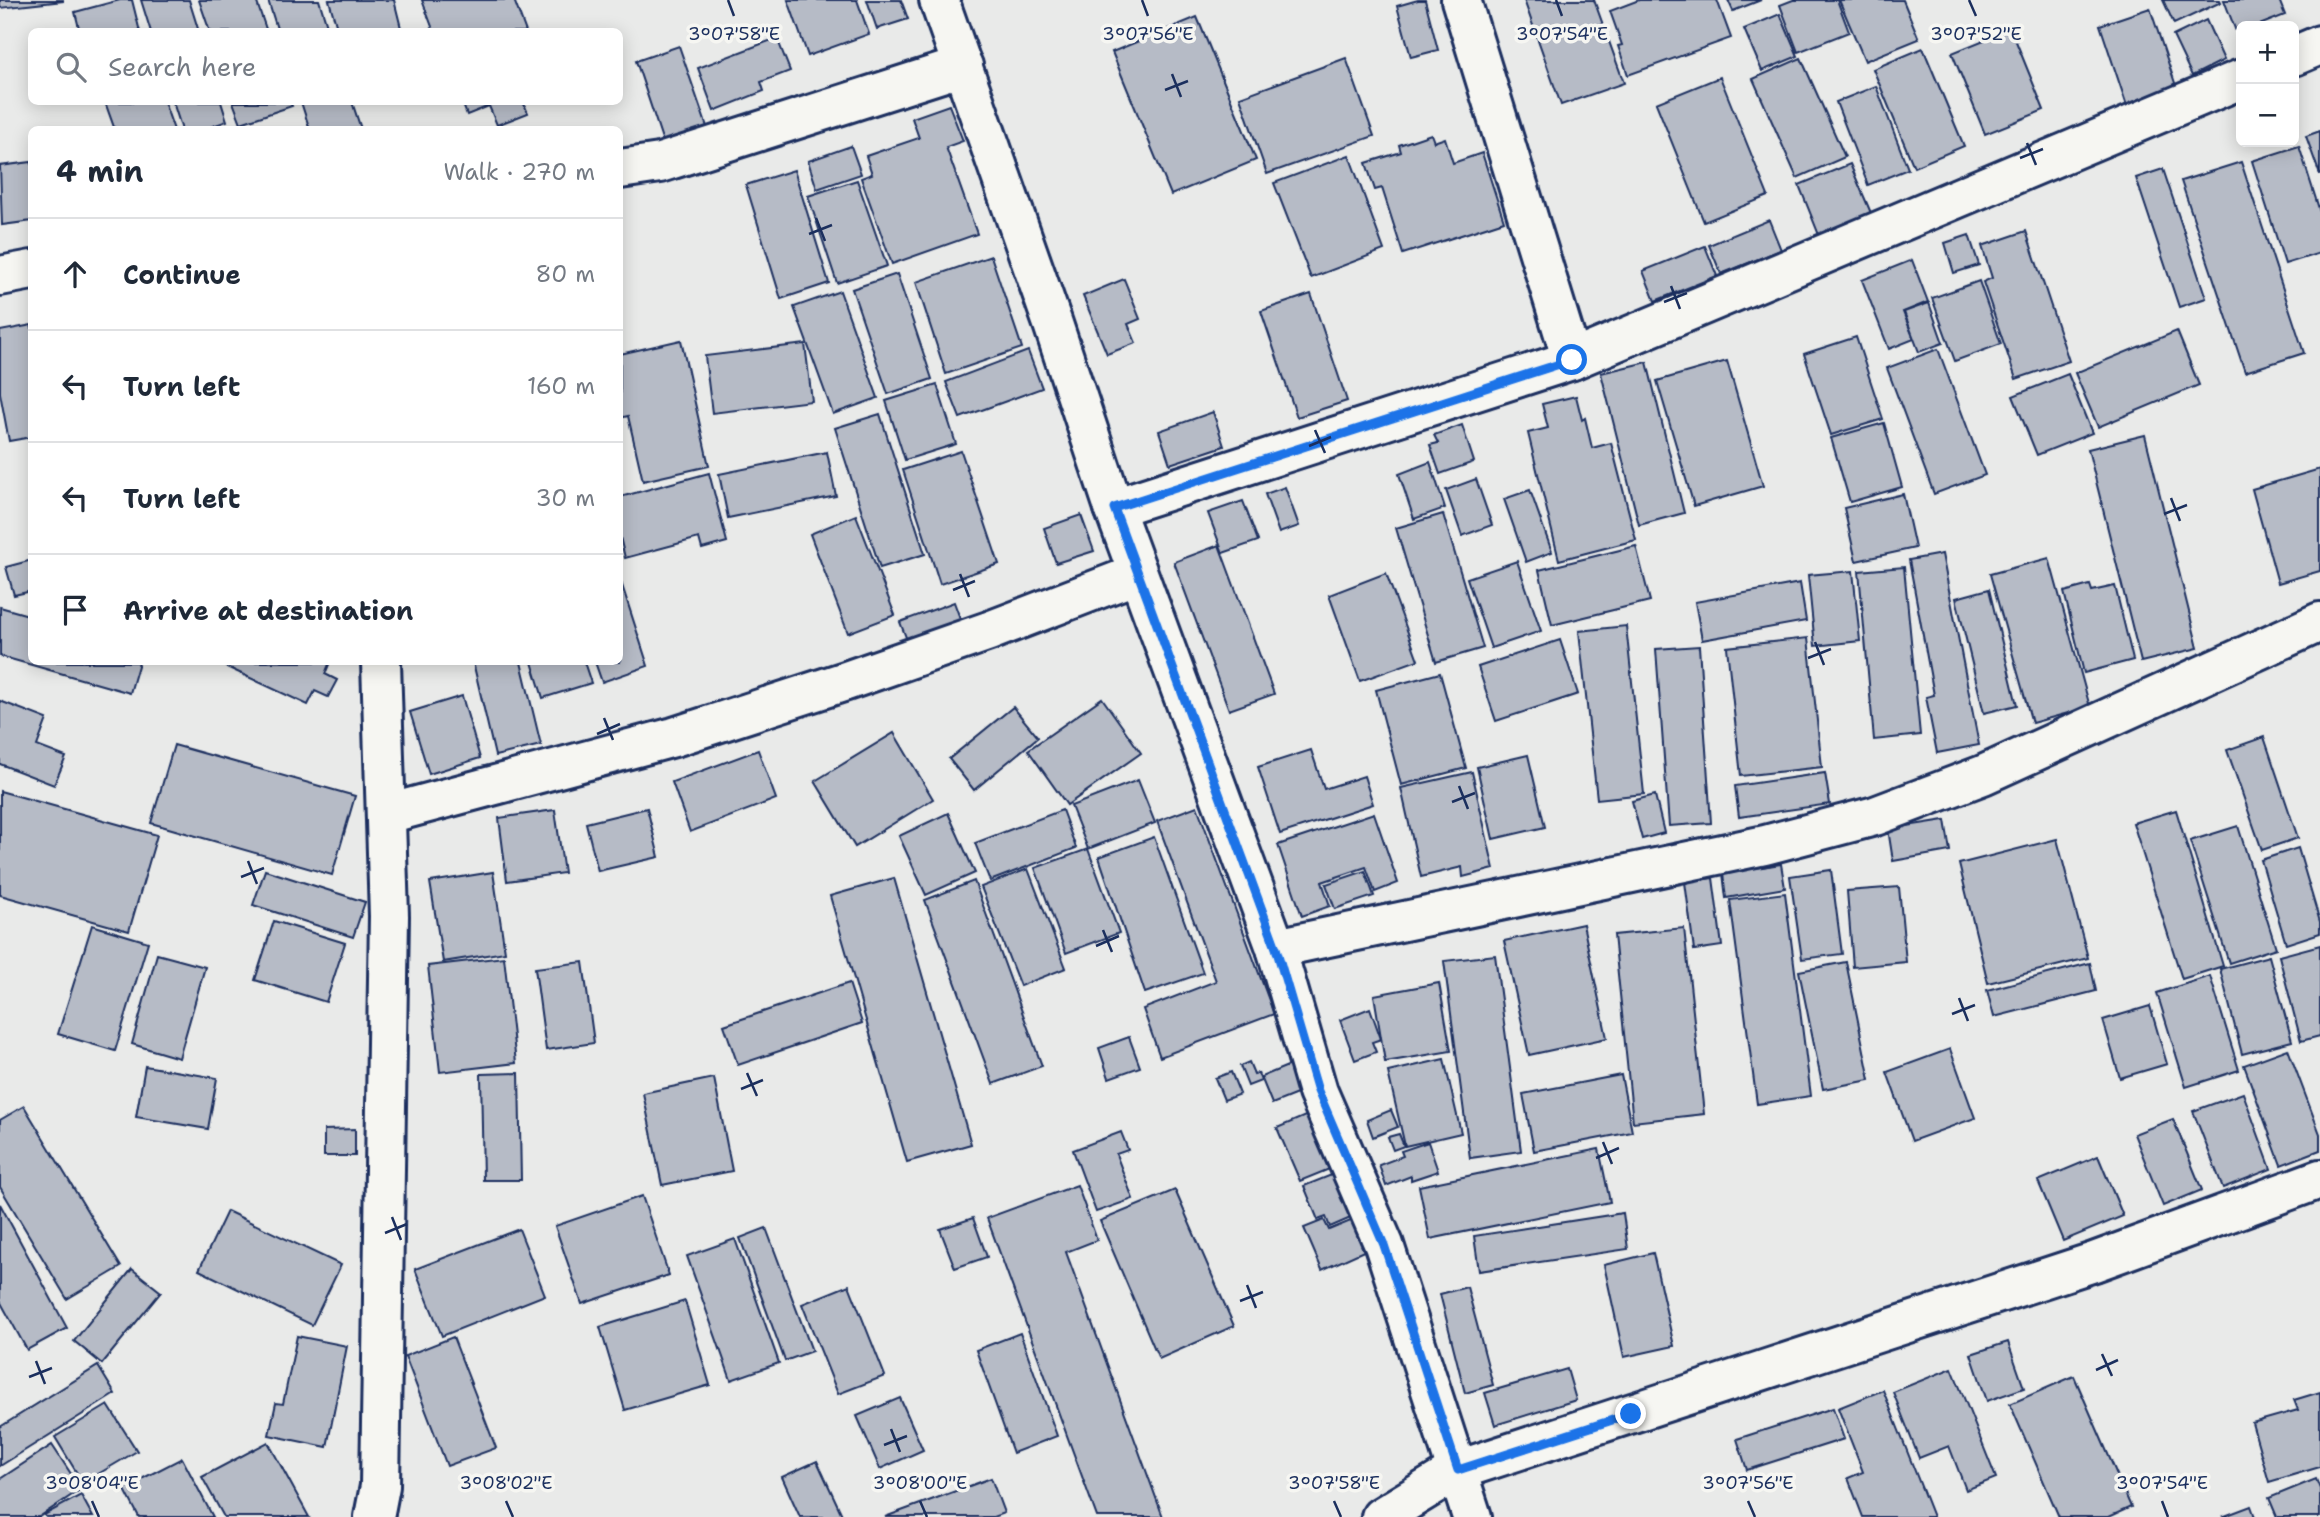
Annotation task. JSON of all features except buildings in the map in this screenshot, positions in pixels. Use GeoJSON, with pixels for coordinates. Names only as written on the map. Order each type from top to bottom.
{"type":"FeatureCollection","features":[{"type":"Feature","properties":{"kind":"street"},"geometry":{"type":"LineString","coordinates":[[939,0],[1053,324],[1137,574],[1276,948],[1318,1091],[1384,1245],[1472,1517]]}},
{"type":"Feature","properties":{"kind":"street"},"geometry":{"type":"LineString","coordinates":[[1461,0],[1572,360]]}},
{"type":"Feature","properties":{"kind":"street"},"geometry":{"type":"LineString","coordinates":[[2299,55],[2320,46]]}},
{"type":"Feature","properties":{"kind":"street"},"geometry":{"type":"LineString","coordinates":[[623,169],[660,163],[963,66]]}},
{"type":"Feature","properties":{"kind":"street"},"geometry":{"type":"LineString","coordinates":[[1114,508],[1572,360],[2236,81]]}},
{"type":"Feature","properties":{"kind":"street"},"geometry":{"type":"LineString","coordinates":[[0,276],[28,271]]}},
{"type":"Feature","properties":{"kind":"street"},"geometry":{"type":"LineString","coordinates":[[387,814],[674,737],[963,640],[1137,574]]}},
{"type":"Feature","properties":{"kind":"street"},"geometry":{"type":"LineString","coordinates":[[1276,948],[1765,845],[1875,816],[1983,775],[2320,622]]}},
{"type":"Feature","properties":{"kind":"street"},"geometry":{"type":"LineString","coordinates":[[374,1517],[380,1486],[389,916],[381,665]]}},
{"type":"Feature","properties":{"kind":"street"},"geometry":{"type":"LineString","coordinates":[[1381,1517],[1458,1470],[2094,1262],[2320,1178]]}},
{"type":"Feature","properties":{"kind":"route"},"geometry":{"type":"LineString","coordinates":[[1572,360],[1114,508],[1276,948],[1318,1091],[1384,1245],[1458,1470],[1631,1414]]}}]}
